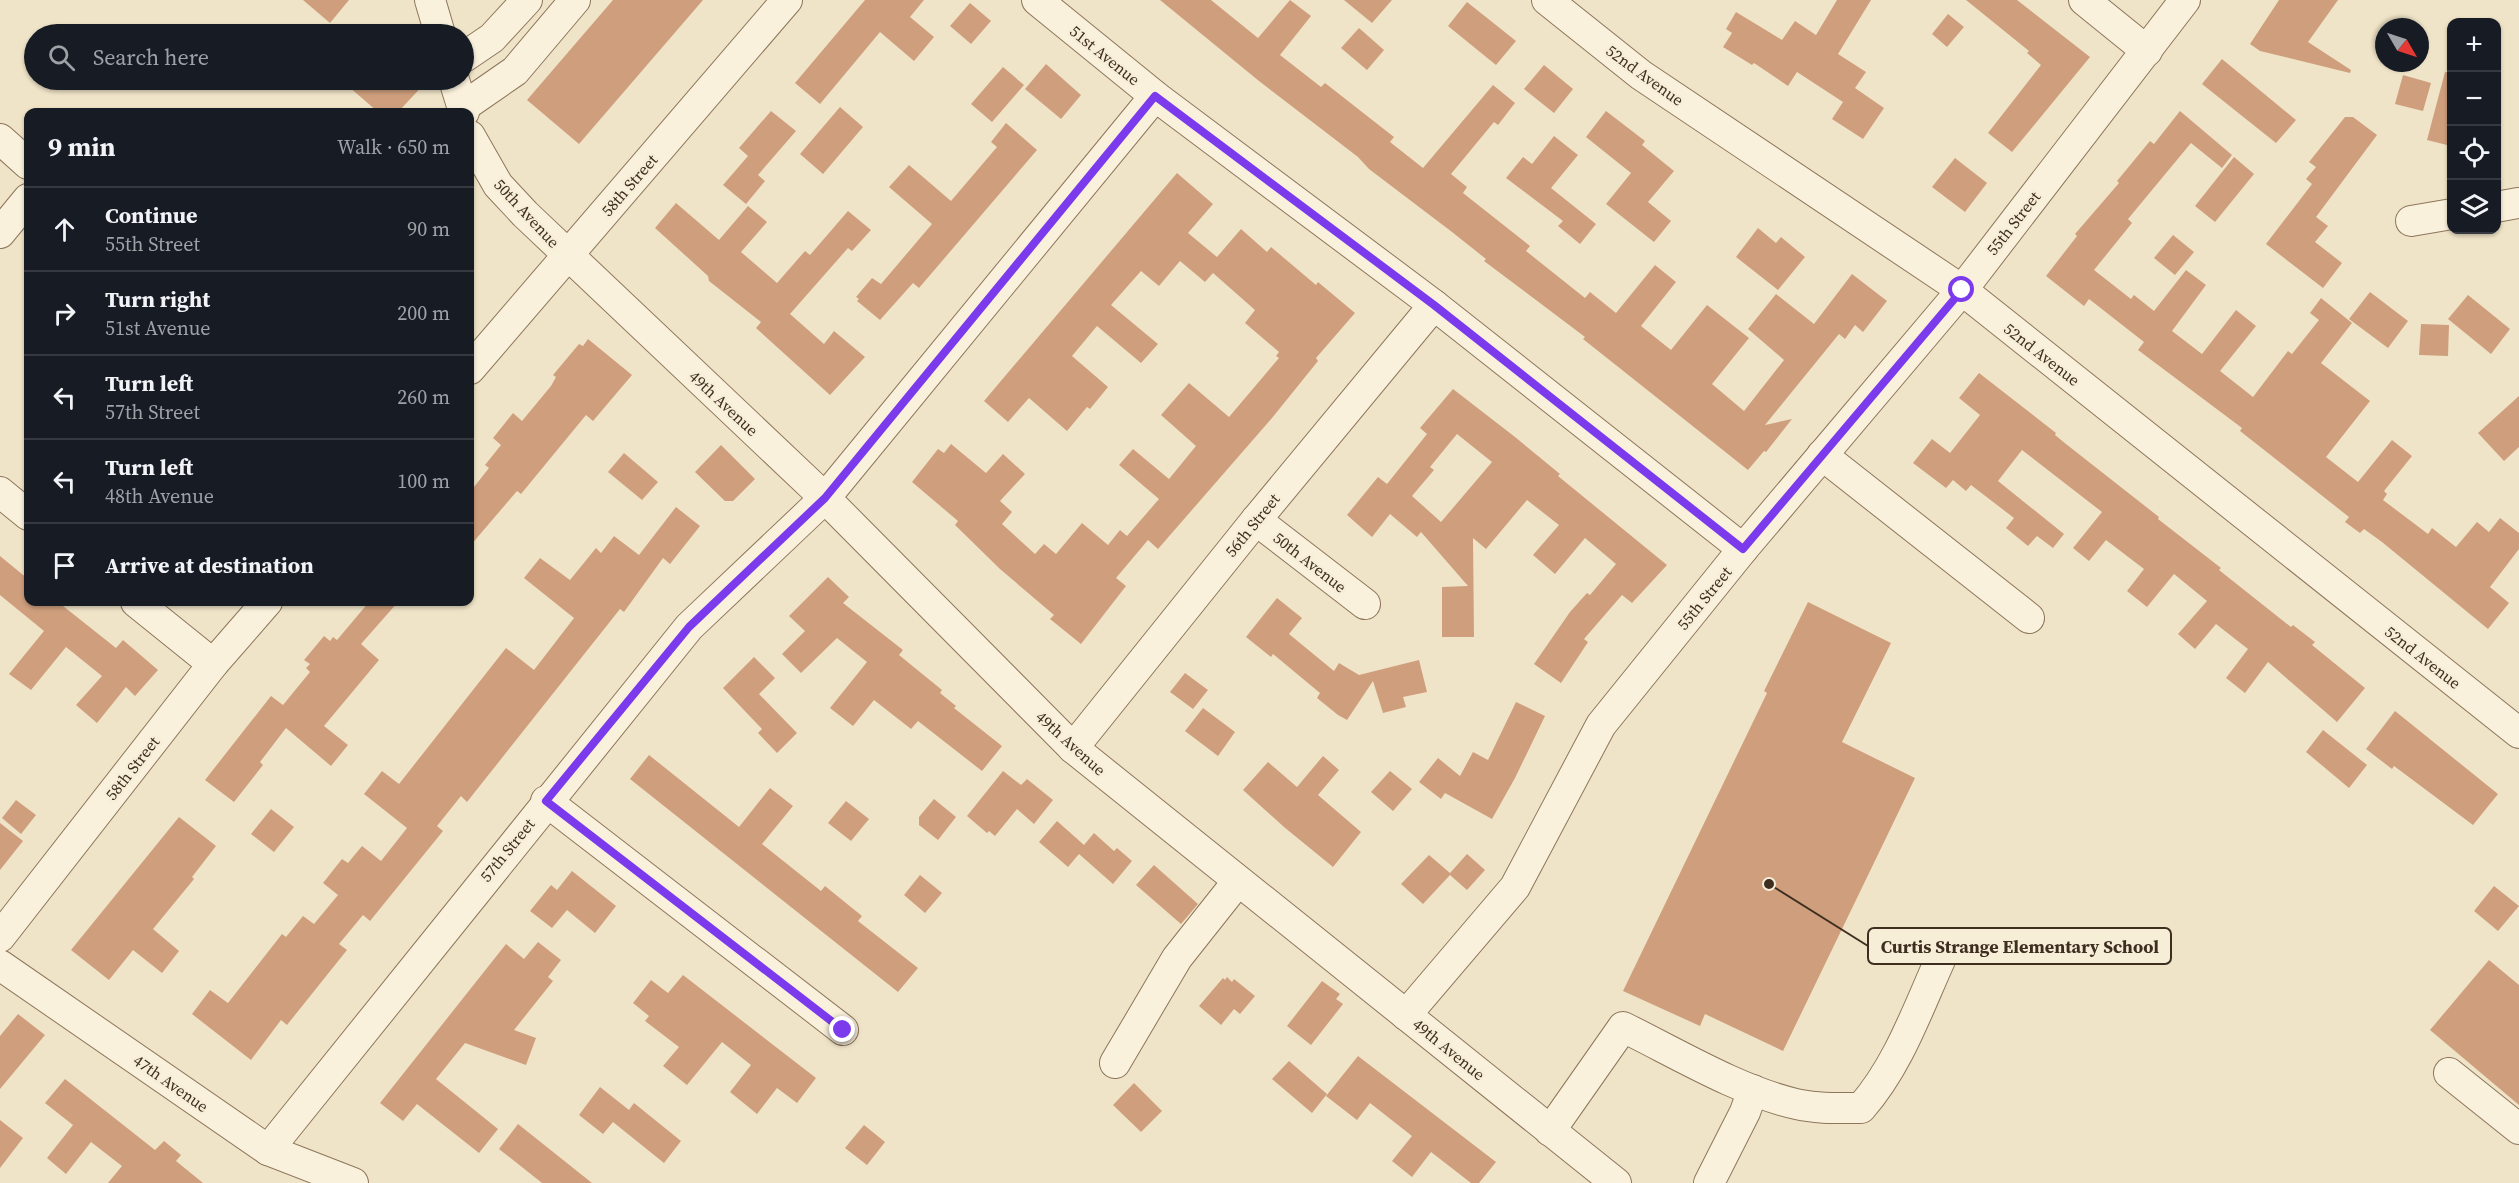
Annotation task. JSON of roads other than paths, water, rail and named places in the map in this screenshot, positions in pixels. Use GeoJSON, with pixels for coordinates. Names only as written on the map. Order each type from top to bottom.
{"type":"FeatureCollection","features":[{"type":"Feature","properties":{"kind":"street"},"geometry":{"type":"LineString","coordinates":[[430,0],[437,24]]}},
{"type":"Feature","properties":{"kind":"street"},"geometry":{"type":"LineString","coordinates":[[474,50],[492,38],[527,0]]}},
{"type":"Feature","properties":{"kind":"street"},"geometry":{"type":"LineString","coordinates":[[461,100],[515,70],[575,0]]}},
{"type":"Feature","properties":{"kind":"street","name":"58th Street"},"geometry":{"type":"LineString","coordinates":[[474,364],[787,0]]}},
{"type":"Feature","properties":{"kind":"street","name":"51st Avenue"},"geometry":{"type":"LineString","coordinates":[[1037,0],[1155,96],[1434,305],[1743,549]]}},
{"type":"Feature","properties":{"kind":"street","name":"52nd Avenue"},"geometry":{"type":"LineString","coordinates":[[1547,0],[1641,75],[1962,290],[2519,733]]}},
{"type":"Feature","properties":{"kind":"street"},"geometry":{"type":"LineString","coordinates":[[2084,0],[2147,51]]}},
{"type":"Feature","properties":{"kind":"street","name":"55th Street"},"geometry":{"type":"LineString","coordinates":[[1406,1014],[1515,887],[1601,725],[1743,549],[1962,290],[2185,0]]}},
{"type":"Feature","properties":{"kind":"street","name":"57th Street"},"geometry":{"type":"LineString","coordinates":[[268,1150],[546,801],[689,627],[825,498],[1155,96]]}},
{"type":"Feature","properties":{"kind":"street"},"geometry":{"type":"LineString","coordinates":[[0,139],[24,160]]}},
{"type":"Feature","properties":{"kind":"street","name":"50th Avenue"},"geometry":{"type":"LineString","coordinates":[[474,143],[498,185],[568,256]]}},
{"type":"Feature","properties":{"kind":"street"},"geometry":{"type":"LineString","coordinates":[[0,233],[24,204]]}},
{"type":"Feature","properties":{"kind":"street"},"geometry":{"type":"LineString","coordinates":[[2411,221],[2447,215]]}},
{"type":"Feature","properties":{"kind":"street","name":"49th Avenue"},"geometry":{"type":"LineString","coordinates":[[568,256],[825,498],[1073,748],[1616,1183]]}},
{"type":"Feature","properties":{"kind":"street","name":"56th Street"},"geometry":{"type":"LineString","coordinates":[[1073,748],[1256,520],[1434,305]]}},
{"type":"Feature","properties":{"kind":"street"},"geometry":{"type":"LineString","coordinates":[[1822,456],[2029,618]]}},
{"type":"Feature","properties":{"kind":"street"},"geometry":{"type":"LineString","coordinates":[[0,492],[24,512]]}},
{"type":"Feature","properties":{"kind":"street","name":"50th Avenue"},"geometry":{"type":"LineString","coordinates":[[1256,520],[1365,604]]}},
{"type":"Feature","properties":{"kind":"street"},"geometry":{"type":"LineString","coordinates":[[141,606],[213,664]]}},
{"type":"Feature","properties":{"kind":"street","name":"58th Street"},"geometry":{"type":"LineString","coordinates":[[0,937],[213,664],[264,606]]}},
{"type":"Feature","properties":{"kind":"street"},"geometry":{"type":"LineString","coordinates":[[546,801],[843,1030]]}},
{"type":"Feature","properties":{"kind":"street"},"geometry":{"type":"LineString","coordinates":[[1115,1063],[1178,958],[1238,880]]}},
{"type":"Feature","properties":{"kind":"street"},"geometry":{"type":"LineString","coordinates":[[1550,1131],[1623,1027],[1753,1090],[1796,1104],[1826,1108],[1861,1108],[1881,1085],[1941,960]]}},
{"type":"Feature","properties":{"kind":"street","name":"47th Avenue"},"geometry":{"type":"LineString","coordinates":[[0,965],[268,1150],[353,1183]]}},
{"type":"Feature","properties":{"kind":"street"},"geometry":{"type":"LineString","coordinates":[[2449,1072],[2519,1129]]}},
{"type":"Feature","properties":{"kind":"street"},"geometry":{"type":"LineString","coordinates":[[1709,1183],[1745,1112],[1753,1090]]}},
{"type":"Feature","properties":{"kind":"place","name":"Curtis Strange Elementary School"},"geometry":{"type":"Point","coordinates":[1769,884]}}]}
